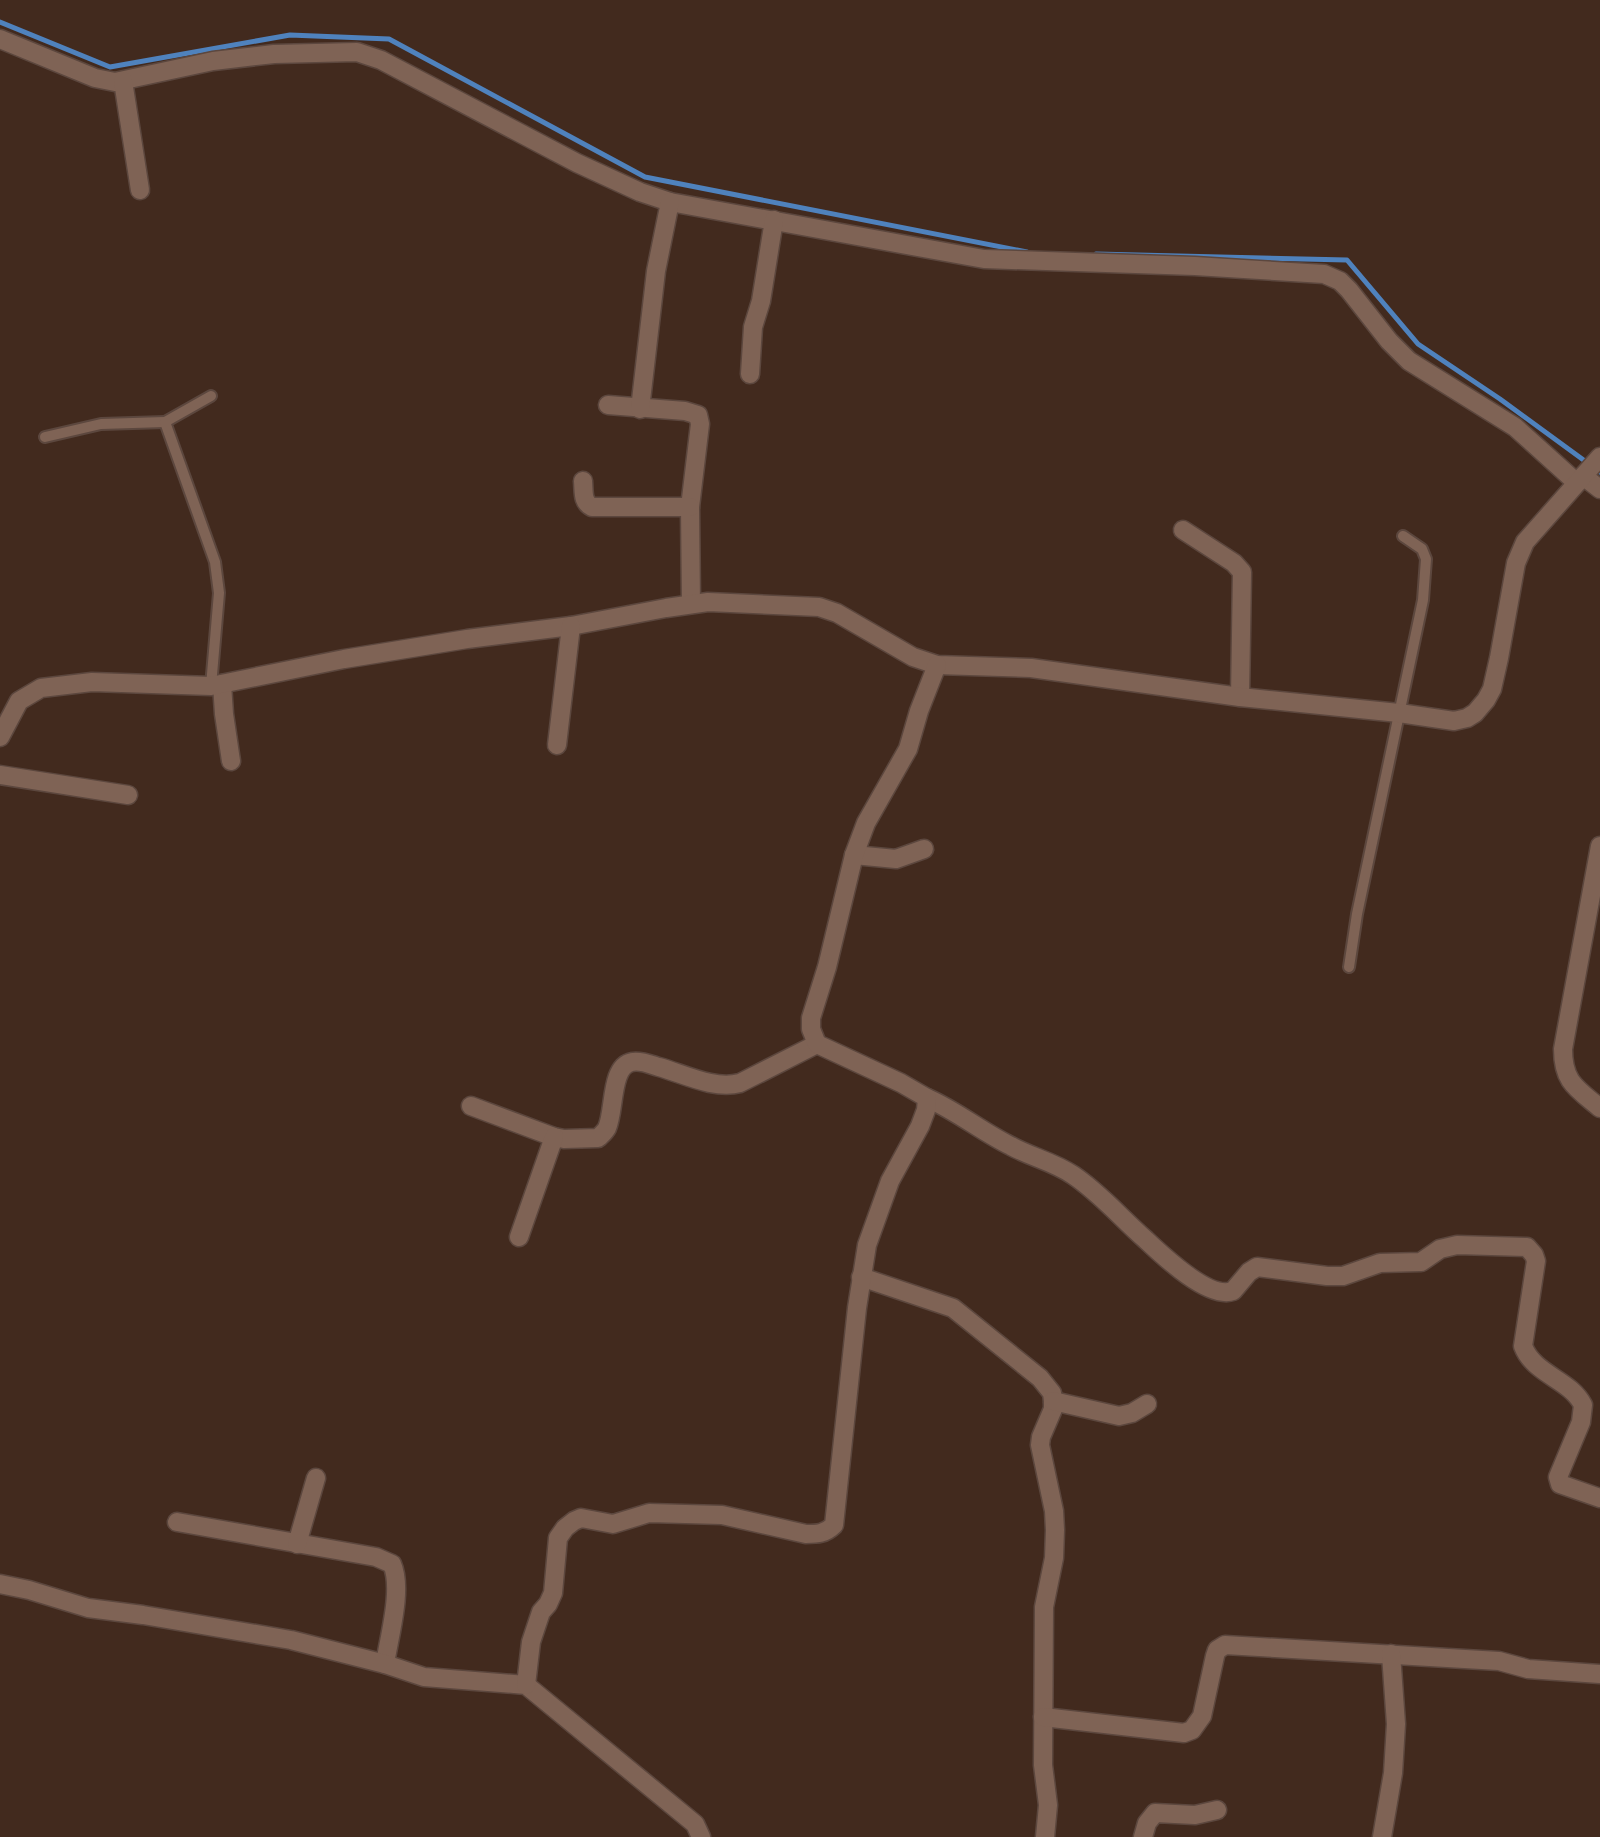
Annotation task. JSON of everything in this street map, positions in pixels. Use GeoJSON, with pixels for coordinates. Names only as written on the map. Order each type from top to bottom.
{"type":"FeatureCollection","features":[{"type":"Feature","properties":{"kind":"street"},"geometry":{"type":"LineString","coordinates":[[0,39],[106,81],[123,81],[239,57],[357,52],[381,60],[577,163],[640,192],[670,202],[984,259],[1195,266],[1324,274],[1340,281],[1349,290],[1389,341],[1409,362],[1515,428],[1580,479],[1600,489]]}},
{"type":"Feature","properties":{"kind":"street"},"geometry":{"type":"LineString","coordinates":[[123,81],[140,190]]}},
{"type":"Feature","properties":{"kind":"street"},"geometry":{"type":"LineString","coordinates":[[640,409],[656,271],[670,202]]}},
{"type":"Feature","properties":{"kind":"street"},"geometry":{"type":"LineString","coordinates":[[750,374],[753,327],[761,301],[774,220]]}},
{"type":"Feature","properties":{"kind":"street"},"geometry":{"type":"LineString","coordinates":[[608,405],[686,411],[698,415],[700,424],[690,507],[692,604]]}},
{"type":"Feature","properties":{"kind":"street"},"geometry":{"type":"LineString","coordinates":[[0,737],[20,701],[41,688],[92,682],[216,685],[344,658],[400,649],[572,626],[692,604],[748,602],[819,607],[837,613],[913,657],[937,665],[1031,668],[1240,697],[1400,713],[1454,721],[1467,718],[1475,713],[1492,689],[1500,658],[1519,553],[1531,533],[1600,457]]}},
{"type":"Feature","properties":{"kind":"street"},"geometry":{"type":"LineString","coordinates":[[583,481],[584,500],[592,507],[690,507]]}},
{"type":"Feature","properties":{"kind":"street"},"geometry":{"type":"LineString","coordinates":[[1183,530],[1234,563],[1242,572],[1240,697]]}},
{"type":"Feature","properties":{"kind":"street"},"geometry":{"type":"LineString","coordinates":[[557,746],[572,626]]}},
{"type":"Feature","properties":{"kind":"street"},"geometry":{"type":"LineString","coordinates":[[937,665],[919,711],[908,749],[866,823],[854,855],[811,1018],[813,1036],[817,1044],[942,1104],[1011,1146],[1047,1161],[1074,1176],[1165,1257],[1198,1281],[1218,1292],[1233,1291],[1249,1272],[1257,1267],[1343,1276],[1380,1263],[1421,1262],[1446,1246],[1527,1247],[1536,1261],[1523,1346],[1526,1355],[1537,1367],[1574,1393],[1583,1405],[1581,1422],[1558,1477],[1560,1484],[1600,1497]]}},
{"type":"Feature","properties":{"kind":"street"},"geometry":{"type":"LineString","coordinates":[[216,685],[224,714],[231,761]]}},
{"type":"Feature","properties":{"kind":"street"},"geometry":{"type":"LineString","coordinates":[[0,775],[128,795]]}},
{"type":"Feature","properties":{"kind":"street"},"geometry":{"type":"LineString","coordinates":[[1600,846],[1563,1048],[1563,1067],[1570,1081],[1600,1108]]}},
{"type":"Feature","properties":{"kind":"street"},"geometry":{"type":"LineString","coordinates":[[854,855],[896,859],[924,849]]}},
{"type":"Feature","properties":{"kind":"street"},"geometry":{"type":"LineString","coordinates":[[471,1106],[554,1137],[598,1138],[608,1127],[618,1075],[625,1065],[631,1062],[643,1063],[709,1083],[730,1085],[740,1083],[817,1044]]}},
{"type":"Feature","properties":{"kind":"street"},"geometry":{"type":"LineString","coordinates":[[526,1685],[531,1642],[541,1612],[554,1593],[558,1538],[574,1521],[581,1518],[613,1524],[649,1513],[722,1515],[806,1534],[819,1534],[834,1525],[861,1276],[867,1245],[891,1181],[920,1126],[926,1110],[927,1098]]}},
{"type":"Feature","properties":{"kind":"street"},"geometry":{"type":"LineString","coordinates":[[519,1237],[554,1137]]}},
{"type":"Feature","properties":{"kind":"street"},"geometry":{"type":"LineString","coordinates":[[861,1276],[953,1308],[1040,1378],[1052,1393],[1053,1409],[1040,1445],[1055,1530],[1054,1558],[1044,1607],[1042,1765],[1048,1805],[1046,1837]]}},
{"type":"Feature","properties":{"kind":"street"},"geometry":{"type":"LineString","coordinates":[[1053,1401],[1119,1416],[1132,1413],[1147,1404]]}},
{"type":"Feature","properties":{"kind":"street"},"geometry":{"type":"LineString","coordinates":[[297,1544],[316,1478]]}},
{"type":"Feature","properties":{"kind":"street"},"geometry":{"type":"LineString","coordinates":[[177,1522],[376,1557],[392,1564],[396,1574],[395,1592],[385,1664]]}},
{"type":"Feature","properties":{"kind":"street"},"geometry":{"type":"LineString","coordinates":[[0,1584],[29,1590],[87,1608],[291,1640],[385,1664],[424,1677],[526,1685],[695,1824],[701,1837]]}},
{"type":"Feature","properties":{"kind":"street"},"geometry":{"type":"LineString","coordinates":[[1043,1717],[1184,1734],[1192,1730],[1202,1716],[1215,1656],[1217,1650],[1225,1645],[1499,1661],[1528,1669],[1600,1674]]}},
{"type":"Feature","properties":{"kind":"street"},"geometry":{"type":"LineString","coordinates":[[1382,1837],[1393,1773],[1396,1724],[1391,1654]]}},
{"type":"Feature","properties":{"kind":"street"},"geometry":{"type":"LineString","coordinates":[[1143,1837],[1147,1823],[1155,1813],[1195,1815],[1217,1810]]}},
{"type":"Feature","properties":{"kind":"lane"},"geometry":{"type":"LineString","coordinates":[[45,437],[101,424],[165,422],[211,396]]}},
{"type":"Feature","properties":{"kind":"lane"},"geometry":{"type":"LineString","coordinates":[[165,422],[215,562],[219,593],[216,685]]}},
{"type":"Feature","properties":{"kind":"lane"},"geometry":{"type":"LineString","coordinates":[[1349,967],[1357,914],[1423,600],[1426,559],[1422,549],[1403,536]]}},
{"type":"Feature","properties":{"kind":"waterway"},"geometry":{"type":"LineString","coordinates":[[0,22],[110,67],[290,35],[389,39],[645,177],[1027,252]]}},
{"type":"Feature","properties":{"kind":"waterway"},"geometry":{"type":"LineString","coordinates":[[1096,254],[1347,260],[1418,344],[1500,399],[1600,472]]}}]}
